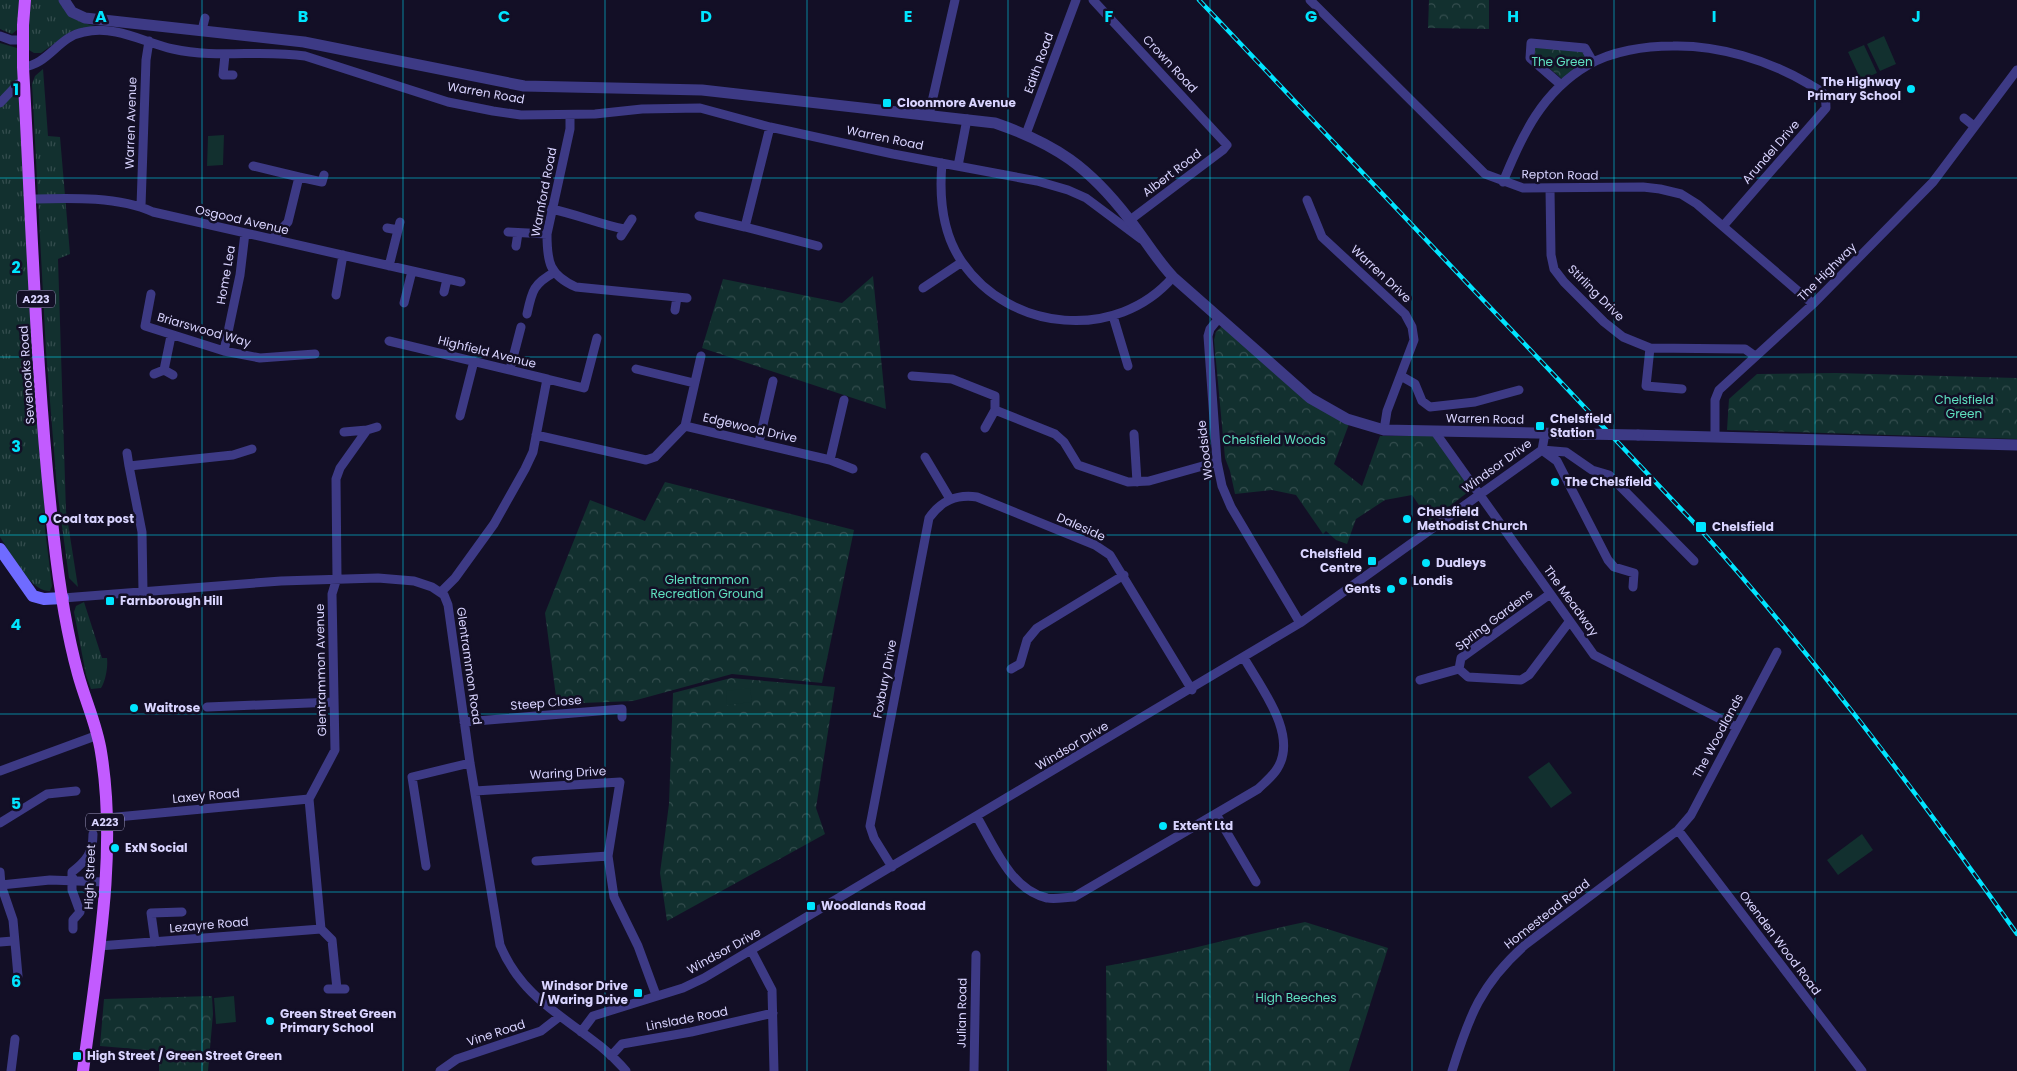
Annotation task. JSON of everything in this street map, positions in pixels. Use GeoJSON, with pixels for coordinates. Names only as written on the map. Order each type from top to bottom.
{"type":"FeatureCollection","features":[{"type":"Feature","properties":{"kind":"main road","name":"Sevenoaks Road"},"geometry":{"type":"LineString","coordinates":[[25,0],[23,40],[24,81],[46,459],[54,541],[63,598]]}},
{"type":"Feature","properties":{"kind":"main road"},"geometry":{"type":"LineString","coordinates":[[0,549],[33,596],[44,599],[63,598]]}},
{"type":"Feature","properties":{"kind":"main road","name":"High Street"},"geometry":{"type":"LineString","coordinates":[[63,598],[74,660],[98,735],[104,773],[106,818],[105,882],[83,1071]]}},
{"type":"Feature","properties":{"kind":"street","name":"Warren Road"},"geometry":{"type":"LineString","coordinates":[[64,0],[72,12],[85,18],[307,42],[524,86],[702,90],[995,123],[1026,134],[1060,151],[1089,173],[1130,220],[1143,241],[1173,277],[1310,398],[1347,419],[1384,430],[2017,445]]}},
{"type":"Feature","properties":{"kind":"street"},"geometry":{"type":"LineString","coordinates":[[929,115],[955,0]]}},
{"type":"Feature","properties":{"kind":"street","name":"Edith Road"},"geometry":{"type":"LineString","coordinates":[[1026,134],[1076,0]]}},
{"type":"Feature","properties":{"kind":"street","name":"Crown Road"},"geometry":{"type":"LineString","coordinates":[[1093,0],[1227,145]]}},
{"type":"Feature","properties":{"kind":"street","name":"Repton Road"},"geometry":{"type":"LineString","coordinates":[[1310,0],[1486,174],[1523,188],[1550,190],[1660,188],[1681,194],[1724,225],[1813,304]]}},
{"type":"Feature","properties":{"kind":"street"},"geometry":{"type":"LineString","coordinates":[[202,30],[205,18]]}},
{"type":"Feature","properties":{"kind":"street","name":"Warren Road"},"geometry":{"type":"LineString","coordinates":[[24,67],[35,66],[57,46],[82,32],[114,32],[183,51],[225,55],[287,54],[305,56],[448,102],[520,115],[570,115],[642,109],[700,108],[770,127],[942,164],[1037,180],[1086,198],[1143,241]]}},
{"type":"Feature","properties":{"kind":"street"},"geometry":{"type":"LineString","coordinates":[[0,36],[11,40],[23,40]]}},
{"type":"Feature","properties":{"kind":"street","name":"Warren Avenue"},"geometry":{"type":"LineString","coordinates":[[141,206],[146,60],[149,41]]}},
{"type":"Feature","properties":{"kind":"street"},"geometry":{"type":"LineString","coordinates":[[1560,84],[1530,58],[1531,43],[1585,48],[1593,62]]}},
{"type":"Feature","properties":{"kind":"street","name":"Arundel Drive"},"geometry":{"type":"LineString","coordinates":[[1503,182],[1519,143],[1534,115],[1560,84],[1593,62],[1628,50],[1673,46],[1720,50],[1765,63],[1794,75],[1822,92],[1826,101],[1826,108],[1724,225]]}},
{"type":"Feature","properties":{"kind":"street"},"geometry":{"type":"LineString","coordinates":[[225,55],[223,74],[233,76]]}},
{"type":"Feature","properties":{"kind":"street","name":"The Highway"},"geometry":{"type":"LineString","coordinates":[[1715,437],[1715,400],[1719,390],[1813,304],[1933,182],[2017,70]]}},
{"type":"Feature","properties":{"kind":"street"},"geometry":{"type":"LineString","coordinates":[[0,103],[18,84],[24,81]]}},
{"type":"Feature","properties":{"kind":"street","name":"Warnford Road"},"geometry":{"type":"LineString","coordinates":[[555,272],[549,262],[547,234],[570,128],[570,115]]}},
{"type":"Feature","properties":{"kind":"street"},"geometry":{"type":"LineString","coordinates":[[1964,118],[1974,126]]}},
{"type":"Feature","properties":{"kind":"street"},"geometry":{"type":"LineString","coordinates":[[958,166],[967,119]]}},
{"type":"Feature","properties":{"kind":"street"},"geometry":{"type":"LineString","coordinates":[[745,227],[770,127]]}},
{"type":"Feature","properties":{"kind":"street","name":"Albert Road"},"geometry":{"type":"LineString","coordinates":[[1130,220],[1223,150],[1227,145]]}},
{"type":"Feature","properties":{"kind":"street"},"geometry":{"type":"LineString","coordinates":[[942,164],[940,188],[942,210],[949,236],[962,262],[986,289],[1012,306],[1039,317],[1073,321],[1113,316],[1139,306],[1162,289],[1173,277]]}},
{"type":"Feature","properties":{"kind":"street"},"geometry":{"type":"LineString","coordinates":[[253,166],[322,182],[324,175]]}},
{"type":"Feature","properties":{"kind":"street"},"geometry":{"type":"LineString","coordinates":[[272,239],[288,222],[299,177]]}},
{"type":"Feature","properties":{"kind":"street","name":"Stirling Drive"},"geometry":{"type":"LineString","coordinates":[[1550,190],[1551,255],[1554,269],[1564,282],[1604,322],[1623,337],[1650,348],[1745,349],[1755,356]]}},
{"type":"Feature","properties":{"kind":"street","name":"Osgood Avenue"},"geometry":{"type":"LineString","coordinates":[[31,199],[73,198],[141,206],[153,212],[461,282]]}},
{"type":"Feature","properties":{"kind":"street","name":"Warren Drive"},"geometry":{"type":"LineString","coordinates":[[1307,200],[1322,237],[1405,314],[1412,327],[1414,340],[1388,411],[1384,430]]}},
{"type":"Feature","properties":{"kind":"street"},"geometry":{"type":"LineString","coordinates":[[551,209],[573,214],[623,232],[632,219]]}},
{"type":"Feature","properties":{"kind":"street"},"geometry":{"type":"LineString","coordinates":[[699,216],[818,246]]}},
{"type":"Feature","properties":{"kind":"street"},"geometry":{"type":"LineString","coordinates":[[387,228],[399,226],[389,266]]}},
{"type":"Feature","properties":{"kind":"street"},"geometry":{"type":"LineString","coordinates":[[508,232],[547,234]]}},
{"type":"Feature","properties":{"kind":"street","name":"Home Lea"},"geometry":{"type":"LineString","coordinates":[[224,350],[240,275],[245,233]]}},
{"type":"Feature","properties":{"kind":"street"},"geometry":{"type":"LineString","coordinates":[[516,246],[518,233]]}},
{"type":"Feature","properties":{"kind":"street"},"geometry":{"type":"LineString","coordinates":[[336,295],[344,255]]}},
{"type":"Feature","properties":{"kind":"street"},"geometry":{"type":"LineString","coordinates":[[923,288],[962,262]]}},
{"type":"Feature","properties":{"kind":"street"},"geometry":{"type":"LineString","coordinates":[[404,303],[412,271]]}},
{"type":"Feature","properties":{"kind":"street"},"geometry":{"type":"LineString","coordinates":[[526,314],[534,286],[555,272],[563,281],[576,287],[687,298]]}},
{"type":"Feature","properties":{"kind":"street"},"geometry":{"type":"LineString","coordinates":[[444,292],[447,279]]}},
{"type":"Feature","properties":{"kind":"street"},"geometry":{"type":"LineString","coordinates":[[675,310],[676,297]]}},
{"type":"Feature","properties":{"kind":"street","name":"Briarswood Way"},"geometry":{"type":"LineString","coordinates":[[153,300],[146,326],[172,336],[260,358],[315,354]]}},
{"type":"Feature","properties":{"kind":"street"},"geometry":{"type":"LineString","coordinates":[[1113,316],[1128,366]]}},
{"type":"Feature","properties":{"kind":"street","name":"Woodside"},"geometry":{"type":"LineString","coordinates":[[1219,318],[1210,329],[1208,336],[1217,462],[1222,486],[1231,507],[1300,624]]}},
{"type":"Feature","properties":{"kind":"street"},"geometry":{"type":"LineString","coordinates":[[510,369],[521,327]]}},
{"type":"Feature","properties":{"kind":"street"},"geometry":{"type":"LineString","coordinates":[[164,370],[172,336]]}},
{"type":"Feature","properties":{"kind":"street"},"geometry":{"type":"LineString","coordinates":[[547,380],[584,388],[598,338]]}},
{"type":"Feature","properties":{"kind":"street","name":"Highfield Avenue"},"geometry":{"type":"LineString","coordinates":[[389,341],[510,369],[547,380],[536,435],[525,469],[494,524],[455,578],[441,592]]}},
{"type":"Feature","properties":{"kind":"street"},"geometry":{"type":"LineString","coordinates":[[1650,348],[1646,386],[1682,389]]}},
{"type":"Feature","properties":{"kind":"street"},"geometry":{"type":"LineString","coordinates":[[685,426],[701,356]]}},
{"type":"Feature","properties":{"kind":"street"},"geometry":{"type":"LineString","coordinates":[[460,416],[474,361]]}},
{"type":"Feature","properties":{"kind":"street"},"geometry":{"type":"LineString","coordinates":[[636,369],[694,383]]}},
{"type":"Feature","properties":{"kind":"street"},"geometry":{"type":"LineString","coordinates":[[154,374],[164,370]]}},
{"type":"Feature","properties":{"kind":"street"},"geometry":{"type":"LineString","coordinates":[[164,370],[173,375]]}},
{"type":"Feature","properties":{"kind":"street"},"geometry":{"type":"LineString","coordinates":[[1401,376],[1415,384],[1422,400],[1430,406],[1475,402],[1519,390]]}},
{"type":"Feature","properties":{"kind":"street"},"geometry":{"type":"LineString","coordinates":[[917,379],[952,379],[995,396],[995,410],[985,428]]}},
{"type":"Feature","properties":{"kind":"street"},"geometry":{"type":"LineString","coordinates":[[759,442],[773,381]]}},
{"type":"Feature","properties":{"kind":"street"},"geometry":{"type":"LineString","coordinates":[[830,460],[844,400]]}},
{"type":"Feature","properties":{"kind":"street"},"geometry":{"type":"LineString","coordinates":[[995,410],[1054,434],[1064,442],[1078,466],[1128,482],[1148,481],[1217,462]]}},
{"type":"Feature","properties":{"kind":"street","name":"Edgewood Drive"},"geometry":{"type":"LineString","coordinates":[[536,435],[646,460],[655,457],[685,426],[830,460],[853,469]]}},
{"type":"Feature","properties":{"kind":"street"},"geometry":{"type":"LineString","coordinates":[[344,432],[377,427]]}},
{"type":"Feature","properties":{"kind":"street","name":"Glentrammon Avenue"},"geometry":{"type":"LineString","coordinates":[[309,799],[335,750],[332,594],[337,578],[336,479],[340,468],[367,430]]}},
{"type":"Feature","properties":{"kind":"street","name":"The Meadway"},"geometry":{"type":"LineString","coordinates":[[1436,432],[1594,655],[1736,727]]}},
{"type":"Feature","properties":{"kind":"street","name":"Windsor Drive"},"geometry":{"type":"LineString","coordinates":[[580,1032],[593,1016],[683,988],[704,978],[1192,690],[1300,624],[1542,450],[1545,433]]}},
{"type":"Feature","properties":{"kind":"street"},"geometry":{"type":"LineString","coordinates":[[1134,434],[1137,482]]}},
{"type":"Feature","properties":{"kind":"street"},"geometry":{"type":"LineString","coordinates":[[130,466],[232,456],[252,449]]}},
{"type":"Feature","properties":{"kind":"street"},"geometry":{"type":"LineString","coordinates":[[1542,450],[1566,452],[1592,470],[1609,475],[1694,561]]}},
{"type":"Feature","properties":{"kind":"street"},"geometry":{"type":"LineString","coordinates":[[1542,450],[1557,461],[1608,560],[1614,567],[1634,573],[1633,586]]}},
{"type":"Feature","properties":{"kind":"street"},"geometry":{"type":"LineString","coordinates":[[126,453],[143,540],[143,592]]}},
{"type":"Feature","properties":{"kind":"street"},"geometry":{"type":"LineString","coordinates":[[925,457],[950,499]]}},
{"type":"Feature","properties":{"kind":"street","name":"Daleside"},"geometry":{"type":"LineString","coordinates":[[950,499],[961,495],[977,497],[1095,545],[1110,556],[1124,575],[1192,690]]}},
{"type":"Feature","properties":{"kind":"street","name":"Foxbury Drive"},"geometry":{"type":"LineString","coordinates":[[892,867],[874,838],[870,826],[929,518],[937,507],[950,499]]}},
{"type":"Feature","properties":{"kind":"street"},"geometry":{"type":"LineString","coordinates":[[1011,669],[1020,664],[1027,640],[1037,628],[1124,575]]}},
{"type":"Feature","properties":{"kind":"street"},"geometry":{"type":"LineString","coordinates":[[63,598],[337,578],[405,580],[425,584],[441,592]]}},
{"type":"Feature","properties":{"kind":"street","name":"Glentrammon Road"},"geometry":{"type":"LineString","coordinates":[[441,592],[448,605],[470,762],[500,945],[526,986],[559,1017],[611,1056],[626,1071]]}},
{"type":"Feature","properties":{"kind":"street","name":"Spring Gardens"},"geometry":{"type":"LineString","coordinates":[[1458,669],[1461,658],[1550,594]]}},
{"type":"Feature","properties":{"kind":"street","name":"Spring Gardens"},"geometry":{"type":"LineString","coordinates":[[1458,669],[1468,677],[1520,680],[1529,675],[1569,622]]}},
{"type":"Feature","properties":{"kind":"street","name":"The Woodlands"},"geometry":{"type":"LineString","coordinates":[[1678,830],[1691,815],[1777,652]]}},
{"type":"Feature","properties":{"kind":"street"},"geometry":{"type":"LineString","coordinates":[[977,817],[1011,874],[1027,890],[1048,898],[1074,897],[1258,789],[1277,768],[1283,744],[1280,719],[1244,658]]}},
{"type":"Feature","properties":{"kind":"street","name":"Spring Gardens"},"geometry":{"type":"LineString","coordinates":[[1420,680],[1458,669]]}},
{"type":"Feature","properties":{"kind":"street"},"geometry":{"type":"LineString","coordinates":[[212,710],[334,702]]}},
{"type":"Feature","properties":{"kind":"street","name":"Steep Close"},"geometry":{"type":"LineString","coordinates":[[464,722],[622,709],[622,717]]}},
{"type":"Feature","properties":{"kind":"street"},"geometry":{"type":"LineString","coordinates":[[0,771],[98,735]]}},
{"type":"Feature","properties":{"kind":"street"},"geometry":{"type":"LineString","coordinates":[[426,866],[412,777],[470,762]]}},
{"type":"Feature","properties":{"kind":"street","name":"Waring Drive"},"geometry":{"type":"LineString","coordinates":[[475,791],[620,782],[608,856],[614,897],[638,946],[656,995]]}},
{"type":"Feature","properties":{"kind":"street"},"geometry":{"type":"LineString","coordinates":[[0,823],[47,794],[76,791]]}},
{"type":"Feature","properties":{"kind":"street"},"geometry":{"type":"LineString","coordinates":[[309,799],[321,928],[332,940],[335,952],[336,989]]}},
{"type":"Feature","properties":{"kind":"street","name":"Laxey Road"},"geometry":{"type":"LineString","coordinates":[[106,818],[309,799]]}},
{"type":"Feature","properties":{"kind":"street"},"geometry":{"type":"LineString","coordinates":[[1216,814],[1256,882]]}},
{"type":"Feature","properties":{"kind":"street","name":"Homestead Road"},"geometry":{"type":"LineString","coordinates":[[1452,1071],[1467,1022],[1502,965],[1525,945],[1678,830]]}},
{"type":"Feature","properties":{"kind":"street","name":"Oxenden Wood Road"},"geometry":{"type":"LineString","coordinates":[[1678,830],[1862,1071]]}},
{"type":"Feature","properties":{"kind":"street"},"geometry":{"type":"LineString","coordinates":[[73,929],[73,920],[80,912],[72,890],[72,872],[86,861],[93,849],[94,834]]}},
{"type":"Feature","properties":{"kind":"street"},"geometry":{"type":"LineString","coordinates":[[536,861],[608,856]]}},
{"type":"Feature","properties":{"kind":"street"},"geometry":{"type":"LineString","coordinates":[[0,872],[1,885],[13,920],[18,976]]}},
{"type":"Feature","properties":{"kind":"street"},"geometry":{"type":"LineString","coordinates":[[1,885],[50,880],[105,882]]}},
{"type":"Feature","properties":{"kind":"street"},"geometry":{"type":"LineString","coordinates":[[154,942],[151,913],[182,912]]}},
{"type":"Feature","properties":{"kind":"street","name":"Lezayre Road"},"geometry":{"type":"LineString","coordinates":[[99,946],[321,928]]}},
{"type":"Feature","properties":{"kind":"street"},"geometry":{"type":"LineString","coordinates":[[0,942],[14,941]]}},
{"type":"Feature","properties":{"kind":"street"},"geometry":{"type":"LineString","coordinates":[[751,950],[772,990],[774,1071]]}},
{"type":"Feature","properties":{"kind":"street","name":"Julian Road"},"geometry":{"type":"LineString","coordinates":[[974,1071],[976,955]]}},
{"type":"Feature","properties":{"kind":"street","name":"Linslade Road"},"geometry":{"type":"LineString","coordinates":[[611,1056],[622,1044],[691,1032],[772,1013]]}},
{"type":"Feature","properties":{"kind":"street","name":"Vine Road"},"geometry":{"type":"LineString","coordinates":[[444,1070],[457,1059],[541,1031],[559,1017]]}},
{"type":"Feature","properties":{"kind":"street"},"geometry":{"type":"LineString","coordinates":[[12,1071],[15,1039]]}},
{"type":"Feature","properties":{"kind":"green space"},"geometry":{"type":"Polygon","coordinates":[[[0,0],[19,0],[17,30],[12,34],[0,29],[0,0]]]}},
{"type":"Feature","properties":{"kind":"green space"},"geometry":{"type":"Polygon","coordinates":[[[31,0],[59,0],[65,11],[73,18],[95,26],[72,31],[41,53],[34,53],[29,50],[28,26],[31,0]]]}},
{"type":"Feature","properties":{"kind":"green space"},"geometry":{"type":"Polygon","coordinates":[[[1429,0],[1489,0],[1489,29],[1428,28],[1429,0]]]}},
{"type":"Feature","properties":{"kind":"green space"},"geometry":{"type":"Polygon","coordinates":[[[1884,36],[1896,64],[1880,71],[1867,44],[1884,36]]]}},
{"type":"Feature","properties":{"kind":"green space"},"geometry":{"type":"Polygon","coordinates":[[[0,43],[17,48],[44,477],[45,529],[52,586],[50,591],[43,590],[28,579],[0,537],[0,43]]]}},
{"type":"Feature","properties":{"kind":"green space"},"geometry":{"type":"Polygon","coordinates":[[[1864,45],[1877,73],[1861,80],[1848,52],[1864,45]]]}},
{"type":"Feature","properties":{"kind":"green space","name":"The Green"},"geometry":{"type":"Polygon","coordinates":[[[1535,47],[1582,50],[1589,63],[1562,79],[1535,56],[1535,47]]]}},
{"type":"Feature","properties":{"kind":"green space"},"geometry":{"type":"Polygon","coordinates":[[[43,69],[48,136],[60,137],[70,254],[58,259],[66,511],[78,587],[69,578],[57,489],[46,351],[32,84],[35,76],[43,69]]]}},
{"type":"Feature","properties":{"kind":"green space"},"geometry":{"type":"Polygon","coordinates":[[[224,135],[223,165],[207,166],[208,136],[224,135]]]}},
{"type":"Feature","properties":{"kind":"green space"},"geometry":{"type":"Polygon","coordinates":[[[873,276],[886,409],[702,348],[723,279],[842,303],[873,276]]]}},
{"type":"Feature","properties":{"kind":"green space","name":"Chelsfield Woods"},"geometry":{"type":"Polygon","coordinates":[[[1222,326],[1349,424],[1334,464],[1362,486],[1380,436],[1435,436],[1472,489],[1430,521],[1412,495],[1385,500],[1356,519],[1347,544],[1336,540],[1326,531],[1323,534],[1296,495],[1272,490],[1235,494],[1225,458],[1214,340],[1216,332],[1222,326]]]}},
{"type":"Feature","properties":{"kind":"green space","name":"Chelsfield Green"},"geometry":{"type":"Polygon","coordinates":[[[1836,373],[2017,378],[2017,439],[1727,430],[1729,399],[1757,374],[1836,373]]]}},
{"type":"Feature","properties":{"kind":"green space","name":"Glentrammon Recreation Ground"},"geometry":{"type":"Polygon","coordinates":[[[665,482],[854,530],[822,683],[732,674],[633,701],[557,704],[545,613],[590,500],[645,521],[665,482]]]}},
{"type":"Feature","properties":{"kind":"green space"},"geometry":{"type":"Polygon","coordinates":[[[84,602],[102,658],[107,658],[106,673],[101,688],[91,689],[86,675],[74,612],[76,606],[84,602]]]}},
{"type":"Feature","properties":{"kind":"green space"},"geometry":{"type":"Polygon","coordinates":[[[731,678],[835,687],[816,808],[825,834],[667,921],[660,873],[669,804],[673,693],[731,678]]]}},
{"type":"Feature","properties":{"kind":"green space"},"geometry":{"type":"Polygon","coordinates":[[[750,688],[752,702],[727,705],[726,691],[750,688]]]}},
{"type":"Feature","properties":{"kind":"green space"},"geometry":{"type":"Polygon","coordinates":[[[1549,762],[1572,793],[1551,808],[1528,777],[1549,762]]]}},
{"type":"Feature","properties":{"kind":"green space"},"geometry":{"type":"Polygon","coordinates":[[[1862,834],[1873,850],[1838,875],[1827,860],[1862,834]]]}},
{"type":"Feature","properties":{"kind":"green space","name":"High Beeches"},"geometry":{"type":"Polygon","coordinates":[[[1305,922],[1388,948],[1349,1071],[1107,1071],[1106,966],[1305,922]]]}},
{"type":"Feature","properties":{"kind":"green space"},"geometry":{"type":"Polygon","coordinates":[[[212,996],[213,1014],[208,1071],[159,1071],[159,1051],[100,1046],[104,999],[212,996]]]}},
{"type":"Feature","properties":{"kind":"green space"},"geometry":{"type":"Polygon","coordinates":[[[234,996],[236,1022],[216,1024],[214,998],[234,996]]]}},
{"type":"Feature","properties":{"kind":"railway"},"geometry":{"type":"LineString","coordinates":[[1199,0],[1699,528],[1742,577],[1864,726],[1942,829],[2017,934]]}},
{"type":"Feature","properties":{"kind":"place","name":"The Highway Primary School"},"geometry":{"type":"Point","coordinates":[1911,89]}},
{"type":"Feature","properties":{"kind":"place","name":"Cloonmore Avenue"},"geometry":{"type":"Point","coordinates":[887,103]}},
{"type":"Feature","properties":{"kind":"place","name":"Chelsfield Station"},"geometry":{"type":"Point","coordinates":[1540,426]}},
{"type":"Feature","properties":{"kind":"place","name":"The Chelsfield"},"geometry":{"type":"Point","coordinates":[1555,482]}},
{"type":"Feature","properties":{"kind":"place","name":"Coal tax post"},"geometry":{"type":"Point","coordinates":[43,519]}},
{"type":"Feature","properties":{"kind":"place","name":"Chelsfield Methodist Church"},"geometry":{"type":"Point","coordinates":[1407,519]}},
{"type":"Feature","properties":{"kind":"place","name":"Chelsfield"},"geometry":{"type":"Point","coordinates":[1701,527]}},
{"type":"Feature","properties":{"kind":"place","name":"Chelsfield Centre"},"geometry":{"type":"Point","coordinates":[1372,561]}},
{"type":"Feature","properties":{"kind":"place","name":"Dudleys"},"geometry":{"type":"Point","coordinates":[1426,563]}},
{"type":"Feature","properties":{"kind":"place","name":"Londis"},"geometry":{"type":"Point","coordinates":[1403,581]}},
{"type":"Feature","properties":{"kind":"place","name":"Gents"},"geometry":{"type":"Point","coordinates":[1391,589]}},
{"type":"Feature","properties":{"kind":"place","name":"Farnborough Hill"},"geometry":{"type":"Point","coordinates":[110,601]}},
{"type":"Feature","properties":{"kind":"place","name":"Waitrose"},"geometry":{"type":"Point","coordinates":[134,708]}},
{"type":"Feature","properties":{"kind":"place","name":"Extent Ltd"},"geometry":{"type":"Point","coordinates":[1163,826]}},
{"type":"Feature","properties":{"kind":"place","name":"ExN Social"},"geometry":{"type":"Point","coordinates":[115,848]}},
{"type":"Feature","properties":{"kind":"place","name":"Woodlands Road"},"geometry":{"type":"Point","coordinates":[811,906]}},
{"type":"Feature","properties":{"kind":"place","name":"Windsor Drive / Waring Drive"},"geometry":{"type":"Point","coordinates":[638,993]}},
{"type":"Feature","properties":{"kind":"place","name":"Green Street Green Primary School"},"geometry":{"type":"Point","coordinates":[270,1021]}},
{"type":"Feature","properties":{"kind":"place","name":"High Street / Green Street Green"},"geometry":{"type":"Point","coordinates":[77,1056]}}]}
